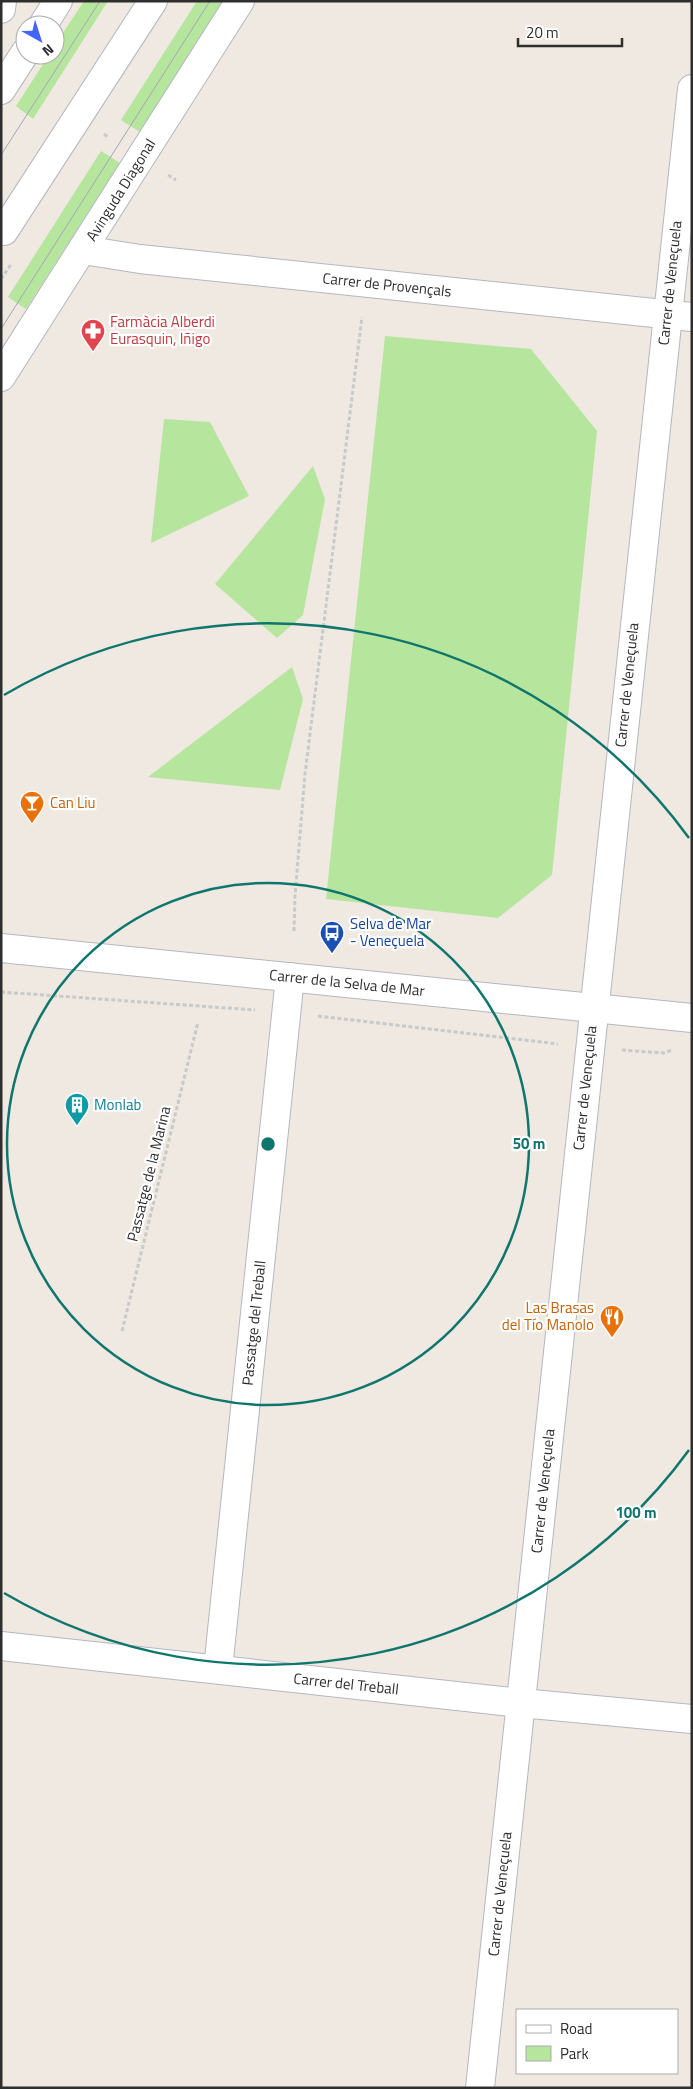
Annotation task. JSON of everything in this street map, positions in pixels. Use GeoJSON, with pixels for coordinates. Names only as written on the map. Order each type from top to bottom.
{"type":"FeatureCollection","features":[{"type":"Feature","properties":{"kind":"street"},"geometry":{"type":"LineString","coordinates":[[1,10],[2,1]]}},
{"type":"Feature","properties":{"kind":"street"},"geometry":{"type":"LineString","coordinates":[[49,15],[58,1]]}},
{"type":"Feature","properties":{"kind":"street"},"geometry":{"type":"LineString","coordinates":[[4,231],[153,1]]}},
{"type":"Feature","properties":{"kind":"street","name":"Avinguda Diagonal"},"geometry":{"type":"LineString","coordinates":[[1,377],[240,1]]}},
{"type":"Feature","properties":{"kind":"street"},"geometry":{"type":"LineString","coordinates":[[1,90],[17,65]]}},
{"type":"Feature","properties":{"kind":"street","name":"Carrer de Veneçuela"},"geometry":{"type":"LineString","coordinates":[[480,2088],[594,1008],[679,316],[692,89]]}},
{"type":"Feature","properties":{"kind":"street","name":"Carrer de Provençals"},"geometry":{"type":"LineString","coordinates":[[83,250],[140,259],[679,316]]}},
{"type":"Feature","properties":{"kind":"street","name":"Carrer de la Selva de Mar"},"geometry":{"type":"LineString","coordinates":[[1,948],[692,1018]]}},
{"type":"Feature","properties":{"kind":"street","name":"Passatge del Treball"},"geometry":{"type":"LineString","coordinates":[[218,1670],[290,977]]}},
{"type":"Feature","properties":{"kind":"street","name":"Carrer del Treball"},"geometry":{"type":"LineString","coordinates":[[1,1646],[521,1703],[692,1719]]}},
{"type":"Feature","properties":{"kind":"path","name":"Avinguda Diagonal"},"geometry":{"type":"LineString","coordinates":[[165,174],[176,180]]}},
{"type":"Feature","properties":{"kind":"path"},"geometry":{"type":"LineString","coordinates":[[294,931],[305,774],[362,317]]}},
{"type":"Feature","properties":{"kind":"path"},"geometry":{"type":"LineString","coordinates":[[1,992],[257,1010]]}},
{"type":"Feature","properties":{"kind":"path"},"geometry":{"type":"LineString","coordinates":[[323,1016],[511,1038]]}},
{"type":"Feature","properties":{"kind":"path","name":"Passatge de la Marina"},"geometry":{"type":"LineString","coordinates":[[122,1331],[198,1022]]}},
{"type":"Feature","properties":{"kind":"green space"},"geometry":{"type":"Polygon","coordinates":[[[84,1],[108,1],[33,119],[16,106],[43,65],[65,65],[65,30],[84,1]]]}},
{"type":"Feature","properties":{"kind":"green space"},"geometry":{"type":"Polygon","coordinates":[[[197,1],[223,1],[140,132],[121,120],[197,1]]]}},
{"type":"Feature","properties":{"kind":"green space"},"geometry":{"type":"Polygon","coordinates":[[[101,151],[120,163],[26,309],[8,297],[101,151]]]}},
{"type":"Feature","properties":{"kind":"green space"},"geometry":{"type":"Polygon","coordinates":[[[385,336],[531,349],[597,431],[552,875],[498,918],[326,899],[385,336]]]}},
{"type":"Feature","properties":{"kind":"green space"},"geometry":{"type":"Polygon","coordinates":[[[164,419],[210,422],[249,496],[151,543],[164,419]]]}},
{"type":"Feature","properties":{"kind":"green space"},"geometry":{"type":"Polygon","coordinates":[[[313,466],[325,499],[303,615],[277,638],[215,584],[313,466]]]}},
{"type":"Feature","properties":{"kind":"green space"},"geometry":{"type":"Polygon","coordinates":[[[292,667],[303,699],[280,790],[148,777],[292,667]]]}},
{"type":"Feature","properties":{"kind":"tram line"},"geometry":{"type":"LineString","coordinates":[[1,155],[100,1]]}},
{"type":"Feature","properties":{"kind":"tram line"},"geometry":{"type":"LineString","coordinates":[[1,329],[210,1]]}},
{"type":"Feature","properties":{"kind":"place","name":"Farmàcia Alberdi Eurasquin, Iñigo"},"geometry":{"type":"Point","coordinates":[93,352]}},
{"type":"Feature","properties":{"kind":"place","name":"Can Liu"},"geometry":{"type":"Point","coordinates":[32,824]}},
{"type":"Feature","properties":{"kind":"place","name":"Selva de Mar - Veneçuela"},"geometry":{"type":"Point","coordinates":[332,954]}},
{"type":"Feature","properties":{"kind":"place","name":"Monlab"},"geometry":{"type":"Point","coordinates":[77,1126]}},
{"type":"Feature","properties":{"kind":"place","name":"Las Brasas del Tío Manolo"},"geometry":{"type":"Point","coordinates":[612,1338]}}]}
